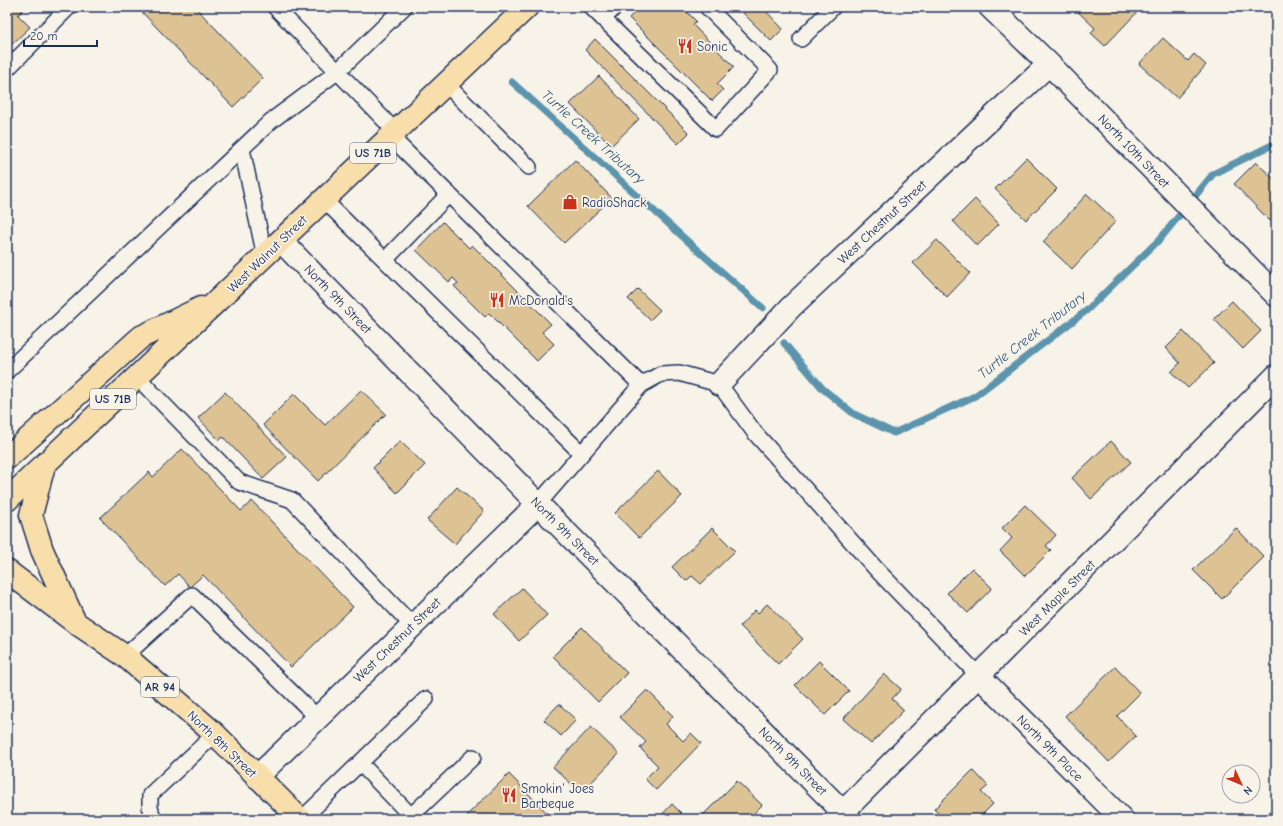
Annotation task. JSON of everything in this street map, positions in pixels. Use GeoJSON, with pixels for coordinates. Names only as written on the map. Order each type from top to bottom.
{"type":"FeatureCollection","features":[{"type":"Feature","properties":{"kind":"main road","name":"West Walnut Street"},"geometry":{"type":"LineString","coordinates":[[7,500],[527,7]]}},
{"type":"Feature","properties":{"kind":"main road","name":"US 71B"},"geometry":{"type":"LineString","coordinates":[[7,458],[141,337],[220,299]]}},
{"type":"Feature","properties":{"kind":"main road","name":"AR 94"},"geometry":{"type":"LineString","coordinates":[[44,465],[31,515],[42,550],[76,622]]}},
{"type":"Feature","properties":{"kind":"main road","name":"North 8th Street"},"geometry":{"type":"LineString","coordinates":[[7,571],[125,656],[215,734],[301,819]]}},
{"type":"Feature","properties":{"kind":"street","name":"North 10th Street"},"geometry":{"type":"LineString","coordinates":[[990,7],[1049,64],[1276,295]]}},
{"type":"Feature","properties":{"kind":"street","name":"West Chestnut Street"},"geometry":{"type":"LineString","coordinates":[[719,384],[791,306],[1049,64]]}},
{"type":"Feature","properties":{"kind":"street","name":"North 9th Street"},"geometry":{"type":"LineString","coordinates":[[281,241],[843,817]]}},
{"type":"Feature","properties":{"kind":"street","name":"West Maple Street"},"geometry":{"type":"LineString","coordinates":[[843,817],[979,676],[1276,376]]}},
{"type":"Feature","properties":{"kind":"street","name":"West Chestnut Street"},"geometry":{"type":"LineString","coordinates":[[257,777],[538,504]]}},
{"type":"Feature","properties":{"kind":"street","name":"North 9th Place"},"geometry":{"type":"LineString","coordinates":[[979,676],[1122,819]]}},
{"type":"Feature","properties":{"kind":"lane"},"geometry":{"type":"LineString","coordinates":[[7,69],[69,7]]}},
{"type":"Feature","properties":{"kind":"lane"},"geometry":{"type":"LineString","coordinates":[[275,7],[449,194],[641,385]]}},
{"type":"Feature","properties":{"kind":"lane"},"geometry":{"type":"LineString","coordinates":[[7,371],[272,121],[337,72],[404,7]]}},
{"type":"Feature","properties":{"kind":"lane"},"geometry":{"type":"LineString","coordinates":[[591,7],[716,129],[770,70],[707,7]]}},
{"type":"Feature","properties":{"kind":"lane"},"geometry":{"type":"LineString","coordinates":[[603,19],[615,7]]}},
{"type":"Feature","properties":{"kind":"lane"},"geometry":{"type":"LineString","coordinates":[[801,39],[833,7]]}},
{"type":"Feature","properties":{"kind":"lane"},"geometry":{"type":"LineString","coordinates":[[446,84],[529,167]]}},
{"type":"Feature","properties":{"kind":"lane"},"geometry":{"type":"LineString","coordinates":[[242,149],[264,257]]}},
{"type":"Feature","properties":{"kind":"lane"},"geometry":{"type":"LineString","coordinates":[[385,260],[449,194]]}},
{"type":"Feature","properties":{"kind":"lane"},"geometry":{"type":"LineString","coordinates":[[324,200],[581,453]]}},
{"type":"Feature","properties":{"kind":"lane"},"geometry":{"type":"LineString","coordinates":[[538,504],[641,385],[661,374],[679,373],[719,384],[755,433],[872,564],[979,676]]}},
{"type":"Feature","properties":{"kind":"lane"},"geometry":{"type":"LineString","coordinates":[[137,377],[239,482],[292,500],[413,626]]}},
{"type":"Feature","properties":{"kind":"lane"},"geometry":{"type":"LineString","coordinates":[[125,656],[192,595],[318,718]]}},
{"type":"Feature","properties":{"kind":"lane"},"geometry":{"type":"LineString","coordinates":[[301,819],[426,699]]}},
{"type":"Feature","properties":{"kind":"lane"},"geometry":{"type":"LineString","coordinates":[[153,819],[150,807],[150,795],[215,734]]}},
{"type":"Feature","properties":{"kind":"lane"},"geometry":{"type":"LineString","coordinates":[[360,763],[412,817],[473,757]]}},
{"type":"Feature","properties":{"kind":"building"},"geometry":{"type":"Polygon","coordinates":[[[7,7],[26,7],[18,15],[30,27],[7,49],[7,7]]]}},
{"type":"Feature","properties":{"kind":"building"},"geometry":{"type":"Polygon","coordinates":[[[137,7],[195,7],[263,78],[233,107],[137,7]]]}},
{"type":"Feature","properties":{"kind":"building","name":"Sonic"},"geometry":{"type":"Polygon","coordinates":[[[640,7],[682,7],[696,21],[693,25],[734,67],[717,84],[723,90],[712,101],[629,18],[640,7]]]}},
{"type":"Feature","properties":{"kind":"building"},"geometry":{"type":"Polygon","coordinates":[[[737,7],[762,7],[783,29],[771,41],[737,7]]]}},
{"type":"Feature","properties":{"kind":"building"},"geometry":{"type":"Polygon","coordinates":[[[1073,7],[1142,7],[1105,46],[1091,33],[1095,28],[1073,7]]]}},
{"type":"Feature","properties":{"kind":"building"},"geometry":{"type":"Polygon","coordinates":[[[1163,38],[1188,61],[1194,54],[1206,65],[1177,98],[1139,64],[1163,38]]]}},
{"type":"Feature","properties":{"kind":"building"},"geometry":{"type":"Polygon","coordinates":[[[595,39],[689,133],[678,144],[585,50],[595,39]]]}},
{"type":"Feature","properties":{"kind":"building"},"geometry":{"type":"Polygon","coordinates":[[[599,76],[639,119],[611,146],[570,104],[599,76]]]}},
{"type":"Feature","properties":{"kind":"building"},"geometry":{"type":"Polygon","coordinates":[[[1026,158],[1057,189],[1026,220],[995,189],[1026,158]]]}},
{"type":"Feature","properties":{"kind":"building","name":"RadioShack"},"geometry":{"type":"Polygon","coordinates":[[[575,160],[612,198],[564,243],[528,206],[575,160]]]}},
{"type":"Feature","properties":{"kind":"building"},"geometry":{"type":"Polygon","coordinates":[[[1256,162],[1276,181],[1276,215],[1270,221],[1234,184],[1256,162]]]}},
{"type":"Feature","properties":{"kind":"building"},"geometry":{"type":"Polygon","coordinates":[[[1087,194],[1116,221],[1072,269],[1043,242],[1087,194]]]}},
{"type":"Feature","properties":{"kind":"building"},"geometry":{"type":"Polygon","coordinates":[[[975,199],[999,224],[977,246],[953,221],[975,199]]]}},
{"type":"Feature","properties":{"kind":"building","name":"McDonald's"},"geometry":{"type":"Polygon","coordinates":[[[443,222],[469,248],[472,245],[551,324],[542,332],[554,344],[537,361],[489,313],[485,317],[454,286],[458,283],[453,278],[449,282],[416,250],[443,222]]]}},
{"type":"Feature","properties":{"kind":"building"},"geometry":{"type":"Polygon","coordinates":[[[937,240],[970,273],[947,297],[913,263],[937,240]]]}},
{"type":"Feature","properties":{"kind":"building"},"geometry":{"type":"Polygon","coordinates":[[[638,289],[660,310],[650,320],[628,299],[638,289]]]}},
{"type":"Feature","properties":{"kind":"building"},"geometry":{"type":"Polygon","coordinates":[[[1232,301],[1261,331],[1243,349],[1214,319],[1232,301]]]}},
{"type":"Feature","properties":{"kind":"building"},"geometry":{"type":"Polygon","coordinates":[[[1183,331],[1214,363],[1188,388],[1171,372],[1180,363],[1166,348],[1183,331]]]}},
{"type":"Feature","properties":{"kind":"building"},"geometry":{"type":"Polygon","coordinates":[[[361,390],[386,414],[318,481],[263,425],[294,394],[325,425],[361,390]]]}},
{"type":"Feature","properties":{"kind":"building"},"geometry":{"type":"Polygon","coordinates":[[[225,392],[287,457],[263,479],[223,437],[219,440],[198,418],[225,392]]]}},
{"type":"Feature","properties":{"kind":"building"},"geometry":{"type":"Polygon","coordinates":[[[400,441],[425,465],[397,493],[373,468],[400,441]]]}},
{"type":"Feature","properties":{"kind":"building"},"geometry":{"type":"Polygon","coordinates":[[[1111,441],[1131,462],[1091,499],[1072,478],[1111,441]]]}},
{"type":"Feature","properties":{"kind":"building"},"geometry":{"type":"Polygon","coordinates":[[[182,449],[241,511],[252,501],[353,607],[291,667],[203,575],[190,587],[178,574],[165,586],[100,518],[149,472],[153,477],[182,449]]]}},
{"type":"Feature","properties":{"kind":"building"},"geometry":{"type":"Polygon","coordinates":[[[658,471],[682,496],[639,538],[615,513],[658,471]]]}},
{"type":"Feature","properties":{"kind":"building"},"geometry":{"type":"Polygon","coordinates":[[[457,487],[484,511],[455,544],[427,520],[457,487]]]}},
{"type":"Feature","properties":{"kind":"building"},"geometry":{"type":"Polygon","coordinates":[[[1025,505],[1056,535],[1046,546],[1051,550],[1025,576],[1000,551],[1012,538],[1002,528],[1025,505]]]}},
{"type":"Feature","properties":{"kind":"building"},"geometry":{"type":"Polygon","coordinates":[[[712,528],[735,551],[701,584],[692,576],[686,581],[672,567],[712,528]]]}},
{"type":"Feature","properties":{"kind":"building"},"geometry":{"type":"Polygon","coordinates":[[[1236,528],[1264,557],[1222,599],[1193,570],[1236,528]]]}},
{"type":"Feature","properties":{"kind":"building"},"geometry":{"type":"Polygon","coordinates":[[[972,568],[992,588],[968,613],[947,593],[972,568]]]}},
{"type":"Feature","properties":{"kind":"building"},"geometry":{"type":"Polygon","coordinates":[[[522,588],[547,615],[519,641],[494,614],[522,588]]]}},
{"type":"Feature","properties":{"kind":"building"},"geometry":{"type":"Polygon","coordinates":[[[767,604],[803,639],[778,664],[740,626],[755,610],[758,613],[767,604]]]}},
{"type":"Feature","properties":{"kind":"building"},"geometry":{"type":"Polygon","coordinates":[[[582,627],[627,673],[598,702],[553,656],[582,627]]]}},
{"type":"Feature","properties":{"kind":"building"},"geometry":{"type":"Polygon","coordinates":[[[819,661],[849,691],[825,715],[795,685],[819,661]]]}},
{"type":"Feature","properties":{"kind":"building"},"geometry":{"type":"Polygon","coordinates":[[[1115,667],[1140,693],[1117,716],[1136,736],[1109,762],[1065,716],[1115,667]]]}},
{"type":"Feature","properties":{"kind":"building"},"geometry":{"type":"Polygon","coordinates":[[[884,674],[901,689],[892,699],[904,710],[871,744],[843,719],[884,674]]]}},
{"type":"Feature","properties":{"kind":"building"},"geometry":{"type":"Polygon","coordinates":[[[647,690],[673,716],[666,724],[683,741],[691,733],[701,743],[656,790],[645,779],[658,766],[640,748],[646,742],[620,717],[647,690]]]}},
{"type":"Feature","properties":{"kind":"building"},"geometry":{"type":"Polygon","coordinates":[[[559,704],[576,720],[561,736],[544,720],[559,704]]]}},
{"type":"Feature","properties":{"kind":"building"},"geometry":{"type":"Polygon","coordinates":[[[591,727],[619,754],[581,793],[553,767],[591,727]]]}},
{"type":"Feature","properties":{"kind":"building"},"geometry":{"type":"Polygon","coordinates":[[[973,770],[988,786],[981,792],[993,804],[978,819],[943,819],[934,809],[973,770]]]}},
{"type":"Feature","properties":{"kind":"building","name":"Smokin' Joes Barbeque"},"geometry":{"type":"Polygon","coordinates":[[[509,774],[553,819],[470,819],[467,815],[509,774]]]}},
{"type":"Feature","properties":{"kind":"building"},"geometry":{"type":"Polygon","coordinates":[[[737,781],[762,805],[748,819],[699,819],[737,781]]]}},
{"type":"Feature","properties":{"kind":"building"},"geometry":{"type":"Polygon","coordinates":[[[672,804],[687,819],[658,819],[672,804]]]}},
{"type":"Feature","properties":{"kind":"building"},"geometry":{"type":"Polygon","coordinates":[[[1271,811],[1276,819],[1263,819],[1271,811]]]}},
{"type":"Feature","properties":{"kind":"waterway","name":"Turtle Creek Tributary"},"geometry":{"type":"LineString","coordinates":[[512,82],[763,308]]}},
{"type":"Feature","properties":{"kind":"waterway","name":"Turtle Creek Tributary"},"geometry":{"type":"LineString","coordinates":[[784,343],[823,389],[854,414],[894,433],[975,396],[1086,311],[1160,239],[1213,174],[1276,143]]}},
{"type":"Feature","properties":{"kind":"place","name":"Sonic"},"geometry":{"type":"Point","coordinates":[685,46]}},
{"type":"Feature","properties":{"kind":"place","name":"RadioShack"},"geometry":{"type":"Point","coordinates":[570,202]}},
{"type":"Feature","properties":{"kind":"place","name":"McDonald's"},"geometry":{"type":"Point","coordinates":[497,300]}},
{"type":"Feature","properties":{"kind":"place","name":"Smokin' Joes Barbeque"},"geometry":{"type":"Point","coordinates":[509,795]}}]}
